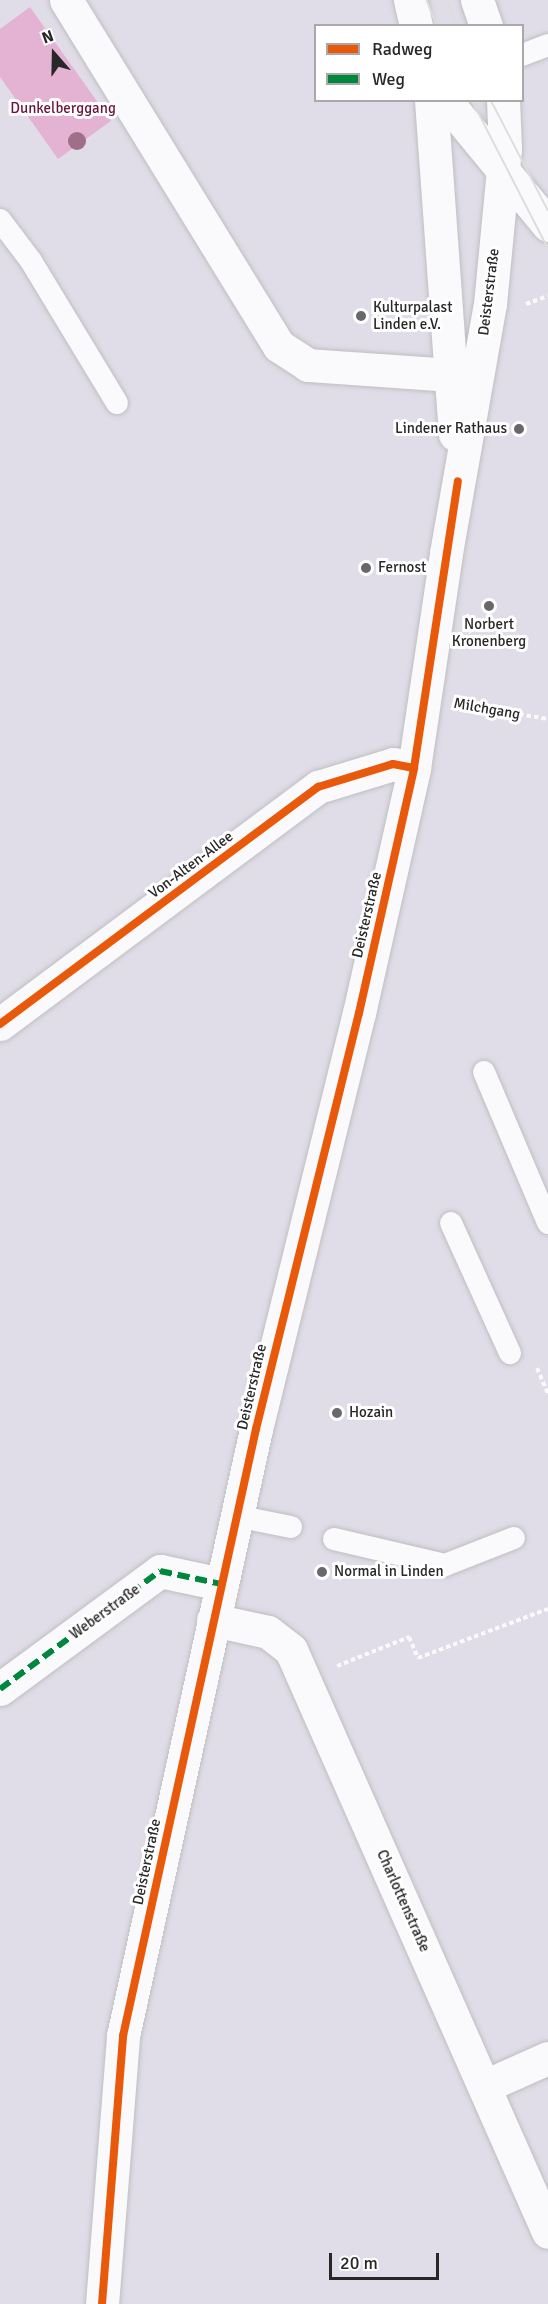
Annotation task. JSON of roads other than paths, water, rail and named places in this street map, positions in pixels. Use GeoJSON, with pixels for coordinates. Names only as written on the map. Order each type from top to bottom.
{"type":"FeatureCollection","features":[{"type":"Feature","properties":{"kind":"street"},"geometry":{"type":"LineString","coordinates":[[66,0],[279,346],[308,365],[450,375]]}},
{"type":"Feature","properties":{"kind":"street"},"geometry":{"type":"LineString","coordinates":[[410,0],[416,24]]}},
{"type":"Feature","properties":{"kind":"street"},"geometry":{"type":"LineString","coordinates":[[477,0],[485,24]]}},
{"type":"Feature","properties":{"kind":"street","name":"Deisterstraße"},"geometry":{"type":"LineString","coordinates":[[431,102],[458,481]]}},
{"type":"Feature","properties":{"kind":"street"},"geometry":{"type":"LineString","coordinates":[[447,102],[502,166],[548,225]]}},
{"type":"Feature","properties":{"kind":"street","name":"Deisterstraße"},"geometry":{"type":"LineString","coordinates":[[102,2304],[123,2036],[220,1584],[414,768],[427,698],[458,481],[490,304],[502,166],[503,102]]}},
{"type":"Feature","properties":{"kind":"street","name":"Von-Alten-Allee"},"geometry":{"type":"LineString","coordinates":[[0,1024],[318,787],[393,764],[414,768]]}},
{"type":"Feature","properties":{"kind":"street","name":"Weberstraße"},"geometry":{"type":"LineString","coordinates":[[0,1689],[160,1571],[220,1584]]}},
{"type":"Feature","properties":{"kind":"street","name":"Charlottenstraße"},"geometry":{"type":"LineString","coordinates":[[213,1620],[268,1632],[291,1650],[548,2232]]}},
{"type":"Feature","properties":{"kind":"street"},"geometry":{"type":"LineString","coordinates":[[485,2086],[548,2058]]}},
{"type":"Feature","properties":{"kind":"lane"},"geometry":{"type":"LineString","coordinates":[[524,54],[548,45]]}},
{"type":"Feature","properties":{"kind":"lane"},"geometry":{"type":"LineString","coordinates":[[0,220],[31,261],[117,403]]}},
{"type":"Feature","properties":{"kind":"lane"},"geometry":{"type":"LineString","coordinates":[[484,1072],[548,1223]]}},
{"type":"Feature","properties":{"kind":"lane"},"geometry":{"type":"LineString","coordinates":[[451,1222],[510,1353]]}},
{"type":"Feature","properties":{"kind":"lane"},"geometry":{"type":"LineString","coordinates":[[236,1516],[291,1527]]}},
{"type":"Feature","properties":{"kind":"lane"},"geometry":{"type":"LineString","coordinates":[[334,1539],[445,1565],[514,1538]]}},
{"type":"Feature","properties":{"kind":"tram line"},"geometry":{"type":"LineString","coordinates":[[427,0],[436,24]]}},
{"type":"Feature","properties":{"kind":"tram line"},"geometry":{"type":"LineString","coordinates":[[447,0],[456,24]]}},
{"type":"Feature","properties":{"kind":"tram line"},"geometry":{"type":"LineString","coordinates":[[473,102],[548,248]]}},
{"type":"Feature","properties":{"kind":"tram line"},"geometry":{"type":"LineString","coordinates":[[492,102],[548,210]]}},
{"type":"Feature","properties":{"kind":"place","name":"Kulturpalast Linden e.V."},"geometry":{"type":"Point","coordinates":[361,316]}},
{"type":"Feature","properties":{"kind":"place","name":"Lindener Rathaus"},"geometry":{"type":"Point","coordinates":[519,429]}},
{"type":"Feature","properties":{"kind":"place","name":"Fernost"},"geometry":{"type":"Point","coordinates":[366,568]}},
{"type":"Feature","properties":{"kind":"place","name":"Norbert Kronenberg"},"geometry":{"type":"Point","coordinates":[489,606]}},
{"type":"Feature","properties":{"kind":"place","name":"Hozain"},"geometry":{"type":"Point","coordinates":[337,1413]}},
{"type":"Feature","properties":{"kind":"place","name":"Normal in Linden"},"geometry":{"type":"Point","coordinates":[322,1572]}},
{"type":"Feature","properties":{"kind":"park label","name":"Dunkelberggang"},"geometry":{"type":"Point","coordinates":[63,109]}}]}
